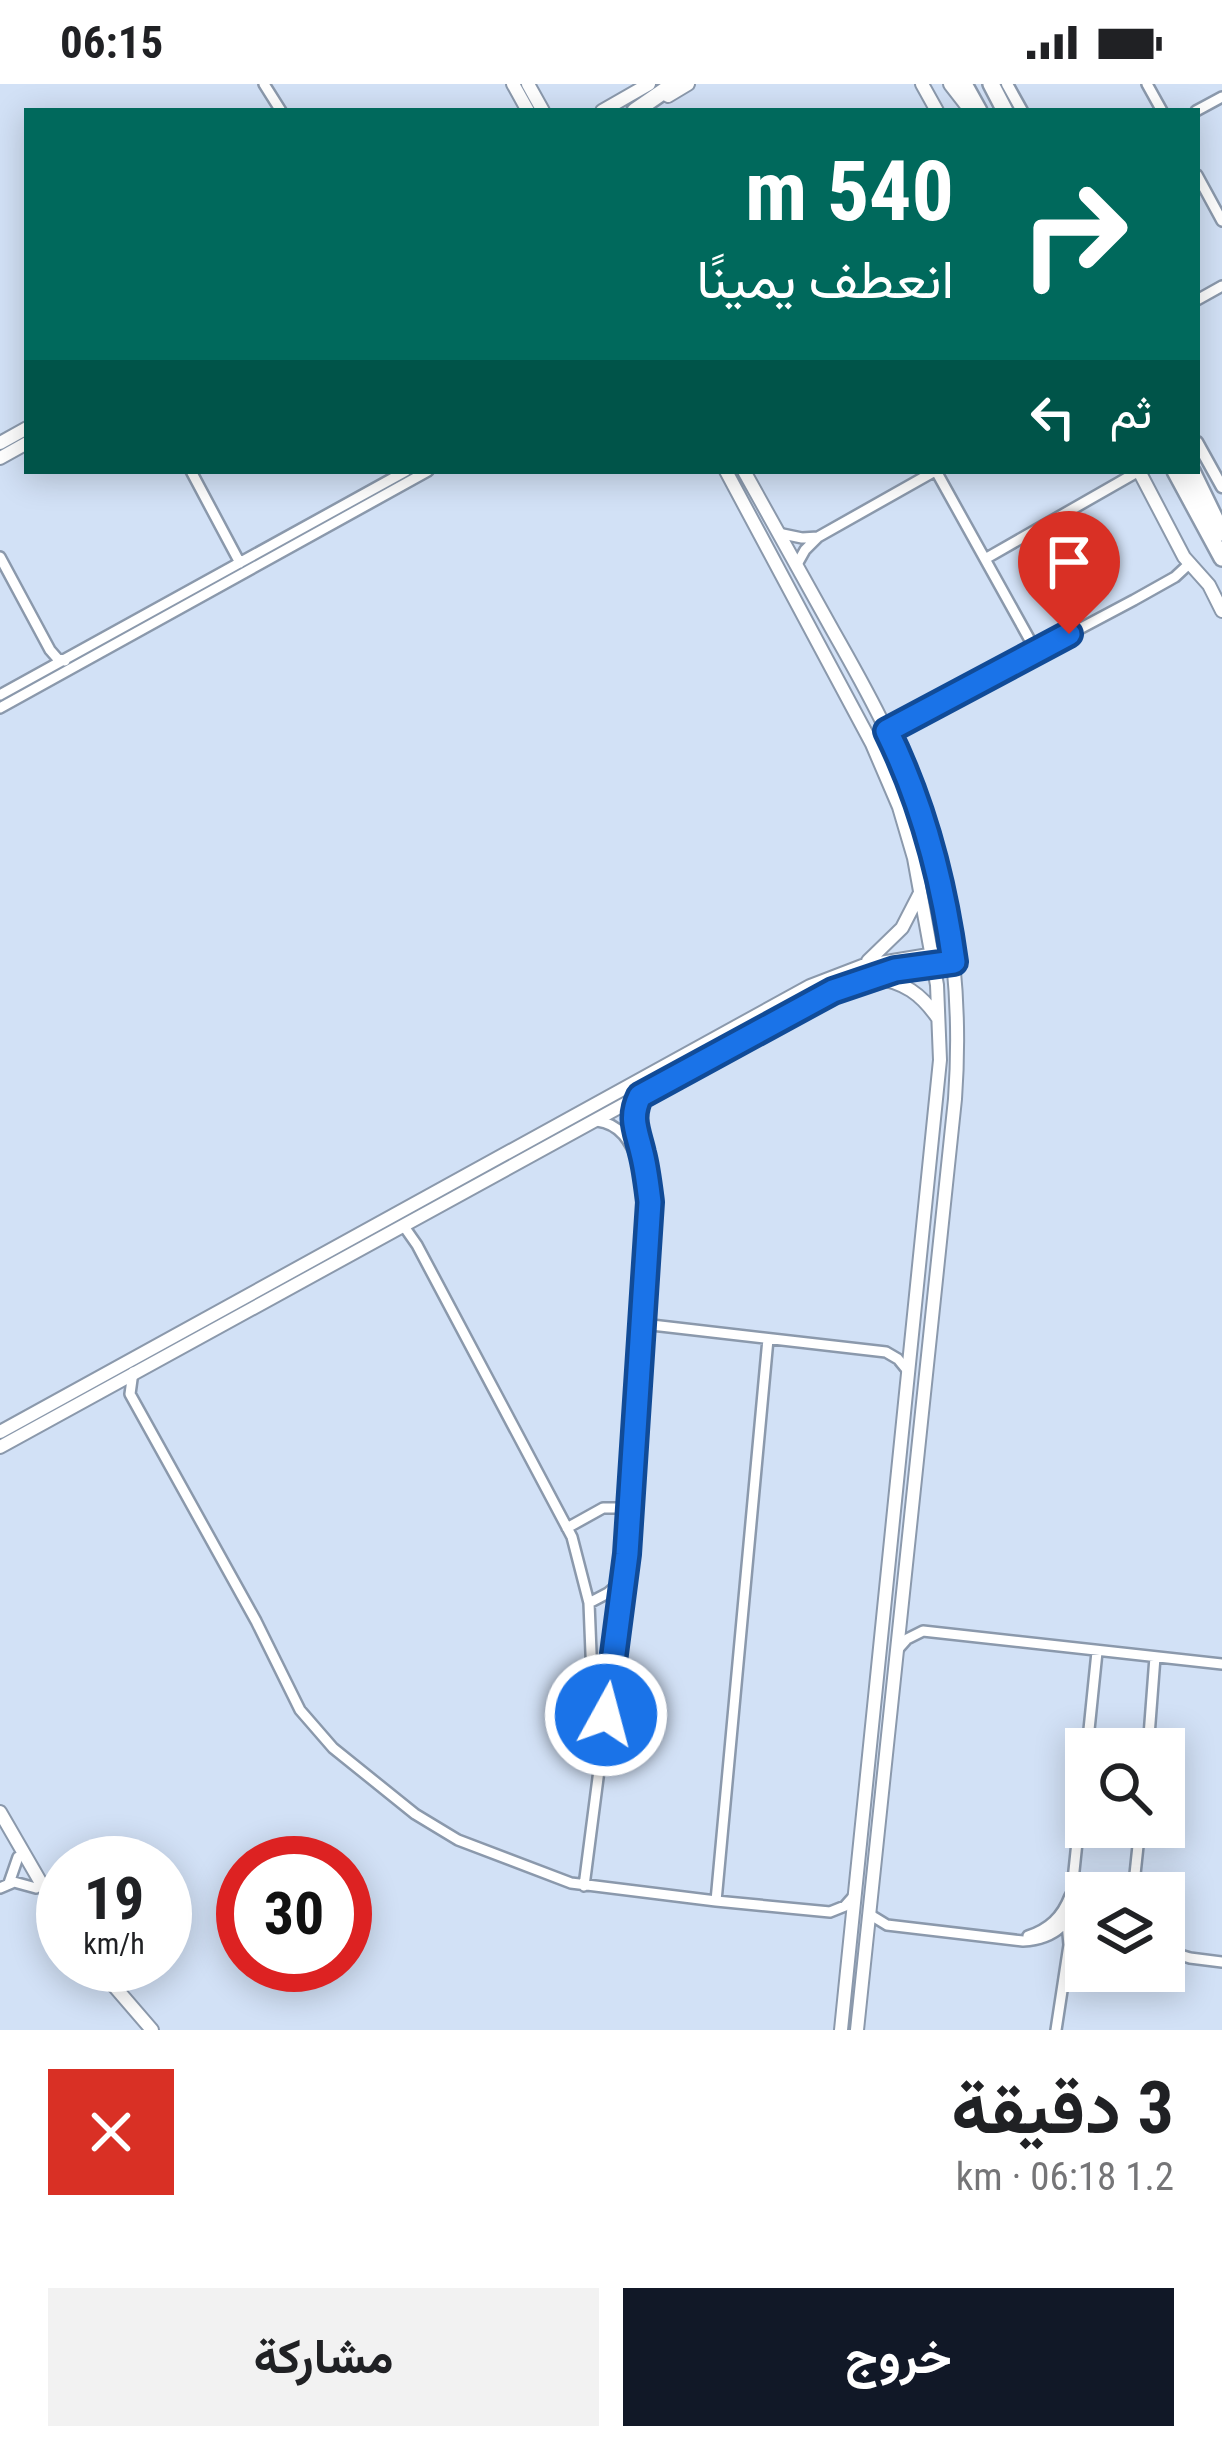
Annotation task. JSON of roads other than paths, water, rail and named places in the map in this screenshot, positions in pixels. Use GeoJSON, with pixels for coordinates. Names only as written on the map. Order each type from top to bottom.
{"type":"FeatureCollection","features":[{"type":"Feature","properties":{"kind":"highway"},"geometry":{"type":"LineString","coordinates":[[642,108],[674,84]]}},
{"type":"Feature","properties":{"kind":"highway"},"geometry":{"type":"LineString","coordinates":[[955,84],[974,108]]}},
{"type":"Feature","properties":{"kind":"highway"},"geometry":{"type":"LineString","coordinates":[[1176,474],[1221,556],[1222,570]]}},
{"type":"Feature","properties":{"kind":"highway"},"geometry":{"type":"LineString","coordinates":[[1193,474],[1222,533]]}},
{"type":"Feature","properties":{"kind":"highway"},"geometry":{"type":"LineString","coordinates":[[1199,488],[1222,504]]}},
{"type":"Feature","properties":{"kind":"main road"},"geometry":{"type":"LineString","coordinates":[[513,84],[529,102]]}},
{"type":"Feature","properties":{"kind":"main road"},"geometry":{"type":"LineString","coordinates":[[607,108],[649,84]]}},
{"type":"Feature","properties":{"kind":"main road"},"geometry":{"type":"LineString","coordinates":[[644,108],[688,84]]}},
{"type":"Feature","properties":{"kind":"main road"},"geometry":{"type":"LineString","coordinates":[[728,474],[882,765],[907,834],[921,892],[940,1021],[937,1117],[907,1370],[842,2030]]}},
{"type":"Feature","properties":{"kind":"main road"},"geometry":{"type":"LineString","coordinates":[[746,474],[887,731],[914,793],[947,913],[958,1019],[955,1099],[857,2030]]}},
{"type":"Feature","properties":{"kind":"main road"},"geometry":{"type":"LineString","coordinates":[[1141,474],[1189,563],[1205,579],[1222,611]]}},
{"type":"Feature","properties":{"kind":"main road"},"geometry":{"type":"LineString","coordinates":[[0,1447],[866,972],[896,935],[921,892]]}},
{"type":"Feature","properties":{"kind":"main road"},"geometry":{"type":"LineString","coordinates":[[0,1432],[810,986],[953,957]]}},
{"type":"Feature","properties":{"kind":"main road"},"geometry":{"type":"LineString","coordinates":[[866,972],[908,987],[940,1021]]}},
{"type":"Feature","properties":{"kind":"main road"},"geometry":{"type":"LineString","coordinates":[[404,1225],[410,1213],[451,1189],[458,1177]]}},
{"type":"Feature","properties":{"kind":"main road"},"geometry":{"type":"LineString","coordinates":[[174,1352],[216,1325],[220,1310]]}},
{"type":"Feature","properties":{"kind":"main road"},"geometry":{"type":"LineString","coordinates":[[905,1390],[915,1402],[910,1451],[914,1480]]}},
{"type":"Feature","properties":{"kind":"main road"},"geometry":{"type":"LineString","coordinates":[[0,1812],[36,1874]]}},
{"type":"Feature","properties":{"kind":"main road"},"geometry":{"type":"LineString","coordinates":[[0,1826],[36,1888]]}},
{"type":"Feature","properties":{"kind":"main road"},"geometry":{"type":"LineString","coordinates":[[115,1992],[148,2030]]}},
{"type":"Feature","properties":{"kind":"street"},"geometry":{"type":"LineString","coordinates":[[1200,181],[1222,220]]}},
{"type":"Feature","properties":{"kind":"street"},"geometry":{"type":"LineString","coordinates":[[1210,200],[1222,193]]}},
{"type":"Feature","properties":{"kind":"street"},"geometry":{"type":"LineString","coordinates":[[1200,447],[1222,487]]}},
{"type":"Feature","properties":{"kind":"street"},"geometry":{"type":"LineString","coordinates":[[193,474],[240,563]]}},
{"type":"Feature","properties":{"kind":"street"},"geometry":{"type":"LineString","coordinates":[[0,695],[401,474]]}},
{"type":"Feature","properties":{"kind":"street"},"geometry":{"type":"LineString","coordinates":[[0,708],[423,474]]}},
{"type":"Feature","properties":{"kind":"street"},"geometry":{"type":"LineString","coordinates":[[796,566],[818,537],[931,474]]}},
{"type":"Feature","properties":{"kind":"street"},"geometry":{"type":"LineString","coordinates":[[938,474],[1036,652]]}},
{"type":"Feature","properties":{"kind":"street"},"geometry":{"type":"LineString","coordinates":[[985,559],[1126,476]]}},
{"type":"Feature","properties":{"kind":"street"},"geometry":{"type":"LineString","coordinates":[[778,533],[818,537]]}},
{"type":"Feature","properties":{"kind":"street"},"geometry":{"type":"LineString","coordinates":[[0,557],[50,650],[65,661]]}},
{"type":"Feature","properties":{"kind":"street"},"geometry":{"type":"LineString","coordinates":[[887,731],[1175,577],[1189,563]]}},
{"type":"Feature","properties":{"kind":"street"},"geometry":{"type":"LineString","coordinates":[[46,670],[50,650]]}},
{"type":"Feature","properties":{"kind":"street"},"geometry":{"type":"LineString","coordinates":[[584,1886],[624,1579],[643,1324],[650,1202],[633,1120],[640,1096]]}},
{"type":"Feature","properties":{"kind":"street"},"geometry":{"type":"LineString","coordinates":[[592,1122],[620,1130],[644,1171]]}},
{"type":"Feature","properties":{"kind":"street"},"geometry":{"type":"LineString","coordinates":[[417,1245],[423,1215]]}},
{"type":"Feature","properties":{"kind":"street"},"geometry":{"type":"LineString","coordinates":[[404,1225],[567,1528],[589,1603],[592,1700],[606,1715]]}},
{"type":"Feature","properties":{"kind":"street"},"geometry":{"type":"LineString","coordinates":[[643,1324],[886,1352],[907,1370]]}},
{"type":"Feature","properties":{"kind":"street"},"geometry":{"type":"LineString","coordinates":[[886,1352],[911,1336]]}},
{"type":"Feature","properties":{"kind":"street"},"geometry":{"type":"LineString","coordinates":[[716,1901],[768,1339]]}},
{"type":"Feature","properties":{"kind":"street"},"geometry":{"type":"LineString","coordinates":[[134,1372],[130,1394],[256,1621],[292,1698],[316,1732],[415,1814],[449,1835],[584,1886],[830,1912],[845,1906],[855,1894]]}},
{"type":"Feature","properties":{"kind":"street"},"geometry":{"type":"LineString","coordinates":[[109,1386],[130,1394]]}},
{"type":"Feature","properties":{"kind":"street"},"geometry":{"type":"LineString","coordinates":[[567,1528],[603,1508],[629,1508]]}},
{"type":"Feature","properties":{"kind":"street"},"geometry":{"type":"LineString","coordinates":[[589,1603],[624,1579]]}},
{"type":"Feature","properties":{"kind":"street"},"geometry":{"type":"LineString","coordinates":[[901,1607],[923,1631],[1222,1664]]}},
{"type":"Feature","properties":{"kind":"street"},"geometry":{"type":"LineString","coordinates":[[896,1652],[923,1631]]}},
{"type":"Feature","properties":{"kind":"street"},"geometry":{"type":"LineString","coordinates":[[1089,1728],[1097,1652]]}},
{"type":"Feature","properties":{"kind":"street"},"geometry":{"type":"LineString","coordinates":[[1150,1728],[1155,1657]]}},
{"type":"Feature","properties":{"kind":"street"},"geometry":{"type":"LineString","coordinates":[[1155,1678],[1180,1659]]}},
{"type":"Feature","properties":{"kind":"street"},"geometry":{"type":"LineString","coordinates":[[5,1885],[18,1857]]}},
{"type":"Feature","properties":{"kind":"street"},"geometry":{"type":"LineString","coordinates":[[5,1885],[23,1883],[36,1888]]}},
{"type":"Feature","properties":{"kind":"street"},"geometry":{"type":"LineString","coordinates":[[1054,1928],[1065,1907]]}},
{"type":"Feature","properties":{"kind":"street"},"geometry":{"type":"LineString","coordinates":[[830,1912],[851,1930]]}},
{"type":"Feature","properties":{"kind":"street"},"geometry":{"type":"LineString","coordinates":[[869,1914],[892,1926],[1030,1941],[1065,1922]]}},
{"type":"Feature","properties":{"kind":"street"},"geometry":{"type":"LineString","coordinates":[[866,1942],[892,1926]]}},
{"type":"Feature","properties":{"kind":"street"},"geometry":{"type":"LineString","coordinates":[[1054,1928],[1065,1955]]}},
{"type":"Feature","properties":{"kind":"street"},"geometry":{"type":"LineString","coordinates":[[1185,1956],[1222,1962]]}},
{"type":"Feature","properties":{"kind":"street"},"geometry":{"type":"LineString","coordinates":[[1056,2030],[1065,1964]]}}]}
